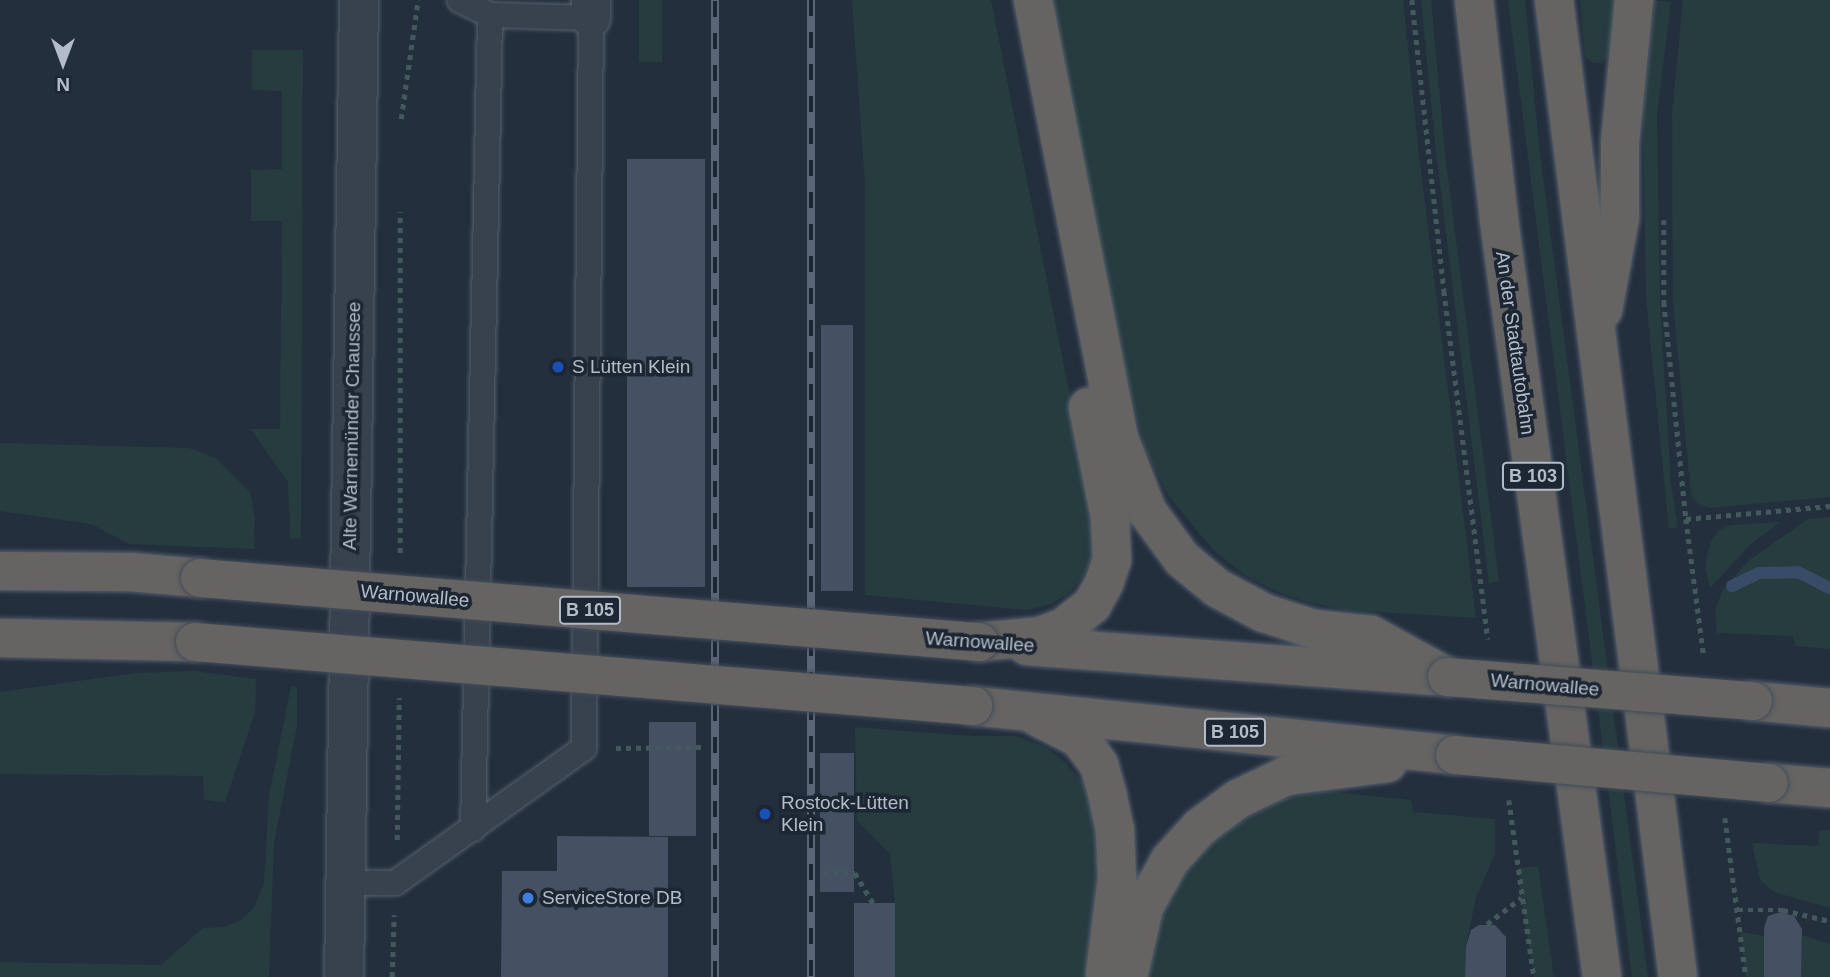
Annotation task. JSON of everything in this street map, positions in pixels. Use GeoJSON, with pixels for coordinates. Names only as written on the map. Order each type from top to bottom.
{"type":"FeatureCollection","features":[{"type":"Feature","properties":{"kind":"highway","name":"B 105"},"geometry":{"type":"LineString","coordinates":[[979,642],[1041,636],[1064,627],[1092,606],[1112,560],[1110,517],[1006,0]]}},
{"type":"Feature","properties":{"kind":"highway"},"geometry":{"type":"LineString","coordinates":[[1033,0],[1119,438],[1147,511],[1182,559],[1217,588],[1264,613],[1314,629],[1371,635],[1447,677]]}},
{"type":"Feature","properties":{"kind":"highway","name":"An der Stadtautobahn"},"geometry":{"type":"LineString","coordinates":[[1474,0],[1499,220],[1602,977]]}},
{"type":"Feature","properties":{"kind":"highway"},"geometry":{"type":"LineString","coordinates":[[1554,0],[1678,977]]}},
{"type":"Feature","properties":{"kind":"highway"},"geometry":{"type":"LineString","coordinates":[[1596,346],[1620,217],[1620,143],[1634,0]]}},
{"type":"Feature","properties":{"kind":"highway"},"geometry":{"type":"LineString","coordinates":[[0,547],[130,572]]}},
{"type":"Feature","properties":{"kind":"highway","name":"B 105"},"geometry":{"type":"LineString","coordinates":[[0,571],[130,572]]}},
{"type":"Feature","properties":{"kind":"highway","name":"Warnowallee"},"geometry":{"type":"LineString","coordinates":[[130,572],[1830,708]]}},
{"type":"Feature","properties":{"kind":"highway"},"geometry":{"type":"LineString","coordinates":[[0,662],[43,637]]}},
{"type":"Feature","properties":{"kind":"highway","name":"B 105"},"geometry":{"type":"LineString","coordinates":[[0,638],[195,642],[1021,709],[1451,755],[1830,788]]}},
{"type":"Feature","properties":{"kind":"highway","name":"B 105"},"geometry":{"type":"LineString","coordinates":[[1021,709],[1079,738],[1099,765],[1115,830],[1117,878],[1104,977]]}},
{"type":"Feature","properties":{"kind":"highway"},"geometry":{"type":"LineString","coordinates":[[1128,977],[1144,907],[1170,860],[1200,827],[1238,799],[1286,776],[1451,755]]}},
{"type":"Feature","properties":{"kind":"street","name":"Alte Warnemünder Chaussee"},"geometry":{"type":"LineString","coordinates":[[344,977],[359,0]]}},
{"type":"Feature","properties":{"kind":"lane"},"geometry":{"type":"LineString","coordinates":[[346,883],[395,883],[584,748],[591,9],[490,15],[458,0]]}},
{"type":"Feature","properties":{"kind":"lane"},"geometry":{"type":"LineString","coordinates":[[472,829],[490,15]]}},
{"type":"Feature","properties":{"kind":"path"},"geometry":{"type":"LineString","coordinates":[[401,121],[418,0]]}},
{"type":"Feature","properties":{"kind":"path"},"geometry":{"type":"LineString","coordinates":[[1412,0],[1444,290],[1488,645]]}},
{"type":"Feature","properties":{"kind":"path"},"geometry":{"type":"LineString","coordinates":[[400,560],[401,204]]}},
{"type":"Feature","properties":{"kind":"path"},"geometry":{"type":"LineString","coordinates":[[1664,208],[1664,302],[1686,519],[1705,669]]}},
{"type":"Feature","properties":{"kind":"path"},"geometry":{"type":"LineString","coordinates":[[1686,519],[1830,506]]}},
{"type":"Feature","properties":{"kind":"path"},"geometry":{"type":"LineString","coordinates":[[392,977],[399,684]]}},
{"type":"Feature","properties":{"kind":"path"},"geometry":{"type":"LineString","coordinates":[[584,748],[705,747]]}},
{"type":"Feature","properties":{"kind":"path"},"geometry":{"type":"LineString","coordinates":[[1508,792],[1534,977]]}},
{"type":"Feature","properties":{"kind":"path"},"geometry":{"type":"LineString","coordinates":[[1723,805],[1746,977]]}},
{"type":"Feature","properties":{"kind":"path"},"geometry":{"type":"LineString","coordinates":[[823,873],[855,873],[873,903]]}},
{"type":"Feature","properties":{"kind":"path"},"geometry":{"type":"LineString","coordinates":[[1487,924],[1521,898]]}},
{"type":"Feature","properties":{"kind":"path"},"geometry":{"type":"LineString","coordinates":[[1738,910],[1783,910],[1830,921]]}},
{"type":"Feature","properties":{"kind":"green space"},"geometry":{"type":"Polygon","coordinates":[[[639,0],[662,0],[662,62],[639,62],[639,0]]]}},
{"type":"Feature","properties":{"kind":"green space"},"geometry":{"type":"Polygon","coordinates":[[[852,0],[991,0],[1096,526],[1093,556],[1083,577],[1069,593],[1051,604],[1027,610],[865,595],[865,184],[852,0]]]}},
{"type":"Feature","properties":{"kind":"green space"},"geometry":{"type":"Polygon","coordinates":[[[1050,0],[1403,0],[1419,155],[1476,618],[1346,610],[1307,602],[1276,591],[1246,576],[1213,550],[1168,495],[1146,453],[1123,362],[1050,0]]]}},
{"type":"Feature","properties":{"kind":"green space"},"geometry":{"type":"Polygon","coordinates":[[[1421,0],[1431,0],[1445,153],[1499,581],[1489,583],[1436,152],[1421,0]]]}},
{"type":"Feature","properties":{"kind":"green space"},"geometry":{"type":"Polygon","coordinates":[[[1508,0],[1525,0],[1539,146],[1648,977],[1632,977],[1508,0]]]}},
{"type":"Feature","properties":{"kind":"green space"},"geometry":{"type":"Polygon","coordinates":[[[1580,0],[1615,0],[1608,57],[1601,63],[1593,63],[1585,56],[1580,0]]]}},
{"type":"Feature","properties":{"kind":"green space"},"geometry":{"type":"Polygon","coordinates":[[[1655,0],[1671,2],[1657,114],[1660,302],[1671,484],[1678,527],[1669,529],[1646,298],[1643,110],[1655,0]]]}},
{"type":"Feature","properties":{"kind":"green space"},"geometry":{"type":"Polygon","coordinates":[[[1683,0],[1830,0],[1830,497],[1709,508],[1697,503],[1691,495],[1673,302],[1672,114],[1683,0]]]}},
{"type":"Feature","properties":{"kind":"green space"},"geometry":{"type":"Polygon","coordinates":[[[252,50],[303,50],[301,538],[290,539],[288,482],[251,429],[280,429],[282,221],[251,221],[251,170],[282,169],[282,91],[252,90],[252,50]]]}},
{"type":"Feature","properties":{"kind":"green space"},"geometry":{"type":"Polygon","coordinates":[[[0,443],[189,448],[216,458],[250,492],[255,518],[254,549],[130,544],[91,524],[0,511],[0,443]]]}},
{"type":"Feature","properties":{"kind":"green space"},"geometry":{"type":"Polygon","coordinates":[[[1830,517],[1830,649],[1795,646],[1793,636],[1717,633],[1715,610],[1723,589],[1748,561],[1808,519],[1830,517]]]}},
{"type":"Feature","properties":{"kind":"green space"},"geometry":{"type":"Polygon","coordinates":[[[1780,522],[1751,544],[1710,588],[1705,566],[1711,541],[1719,530],[1731,525],[1780,522]]]}},
{"type":"Feature","properties":{"kind":"green space"},"geometry":{"type":"Polygon","coordinates":[[[194,671],[256,679],[255,712],[225,802],[204,800],[203,776],[0,774],[0,692],[135,673],[194,671]]]}},
{"type":"Feature","properties":{"kind":"green space"},"geometry":{"type":"Polygon","coordinates":[[[291,686],[297,687],[297,726],[274,843],[269,977],[0,977],[0,962],[161,965],[203,928],[224,927],[241,920],[254,907],[264,883],[269,796],[291,686]]]}},
{"type":"Feature","properties":{"kind":"green space"},"geometry":{"type":"Polygon","coordinates":[[[855,727],[971,736],[1016,736],[1046,747],[1066,763],[1083,783],[1097,826],[1099,885],[1089,977],[894,977],[895,903],[890,854],[857,820],[855,727]]]}},
{"type":"Feature","properties":{"kind":"green space"},"geometry":{"type":"Polygon","coordinates":[[[1325,791],[1411,800],[1413,812],[1495,819],[1495,854],[1476,897],[1466,947],[1465,977],[1148,977],[1155,932],[1174,890],[1192,862],[1214,838],[1282,799],[1325,791]]]}},
{"type":"Feature","properties":{"kind":"green space"},"geometry":{"type":"Polygon","coordinates":[[[1820,830],[1830,830],[1830,908],[1774,892],[1760,880],[1752,843],[1818,846],[1820,830]]]}},
{"type":"Feature","properties":{"kind":"green space"},"geometry":{"type":"Polygon","coordinates":[[[1538,866],[1554,977],[1534,977],[1521,898],[1518,868],[1538,866]]]}},
{"type":"Feature","properties":{"kind":"green space"},"geometry":{"type":"Polygon","coordinates":[[[1740,932],[1764,936],[1764,977],[1746,977],[1740,932]]]}},
{"type":"Feature","properties":{"kind":"green space"},"geometry":{"type":"Polygon","coordinates":[[[1802,935],[1830,944],[1830,977],[1801,977],[1802,935]]]}},
{"type":"Feature","properties":{"kind":"building"},"geometry":{"type":"Polygon","coordinates":[[[627,159],[705,159],[705,587],[627,587],[627,159]]]}},
{"type":"Feature","properties":{"kind":"building"},"geometry":{"type":"Polygon","coordinates":[[[821,325],[853,325],[853,591],[821,591],[821,325]]]}},
{"type":"Feature","properties":{"kind":"building"},"geometry":{"type":"Polygon","coordinates":[[[649,722],[696,722],[696,836],[649,836],[649,722]]]}},
{"type":"Feature","properties":{"kind":"building"},"geometry":{"type":"Polygon","coordinates":[[[820,753],[854,753],[854,892],[820,892],[820,753]]]}},
{"type":"Feature","properties":{"kind":"building"},"geometry":{"type":"Polygon","coordinates":[[[557,836],[668,837],[668,977],[501,977],[502,871],[557,871],[557,836]]]}},
{"type":"Feature","properties":{"kind":"building"},"geometry":{"type":"Polygon","coordinates":[[[854,903],[895,903],[895,977],[854,977],[854,903]]]}},
{"type":"Feature","properties":{"kind":"building"},"geometry":{"type":"Polygon","coordinates":[[[1781,912],[1794,916],[1802,929],[1801,977],[1764,977],[1764,928],[1768,916],[1781,912]]]}},
{"type":"Feature","properties":{"kind":"building"},"geometry":{"type":"Polygon","coordinates":[[[1479,925],[1495,925],[1506,937],[1506,977],[1465,977],[1466,947],[1471,930],[1479,925]]]}},
{"type":"Feature","properties":{"kind":"waterway"},"geometry":{"type":"LineString","coordinates":[[1732,586],[1759,573],[1798,572],[1830,588]]}},
{"type":"Feature","properties":{"kind":"railway"},"geometry":{"type":"LineString","coordinates":[[715,0],[715,977]]}},
{"type":"Feature","properties":{"kind":"railway"},"geometry":{"type":"LineString","coordinates":[[811,0],[811,977]]}},
{"type":"Feature","properties":{"kind":"place","name":"S Lütten Klein"},"geometry":{"type":"Point","coordinates":[558,367]}},
{"type":"Feature","properties":{"kind":"place","name":"Rostock-Lütten Klein"},"geometry":{"type":"Point","coordinates":[765,814]}},
{"type":"Feature","properties":{"kind":"place","name":"ServiceStore DB"},"geometry":{"type":"Point","coordinates":[528,898]}}]}
